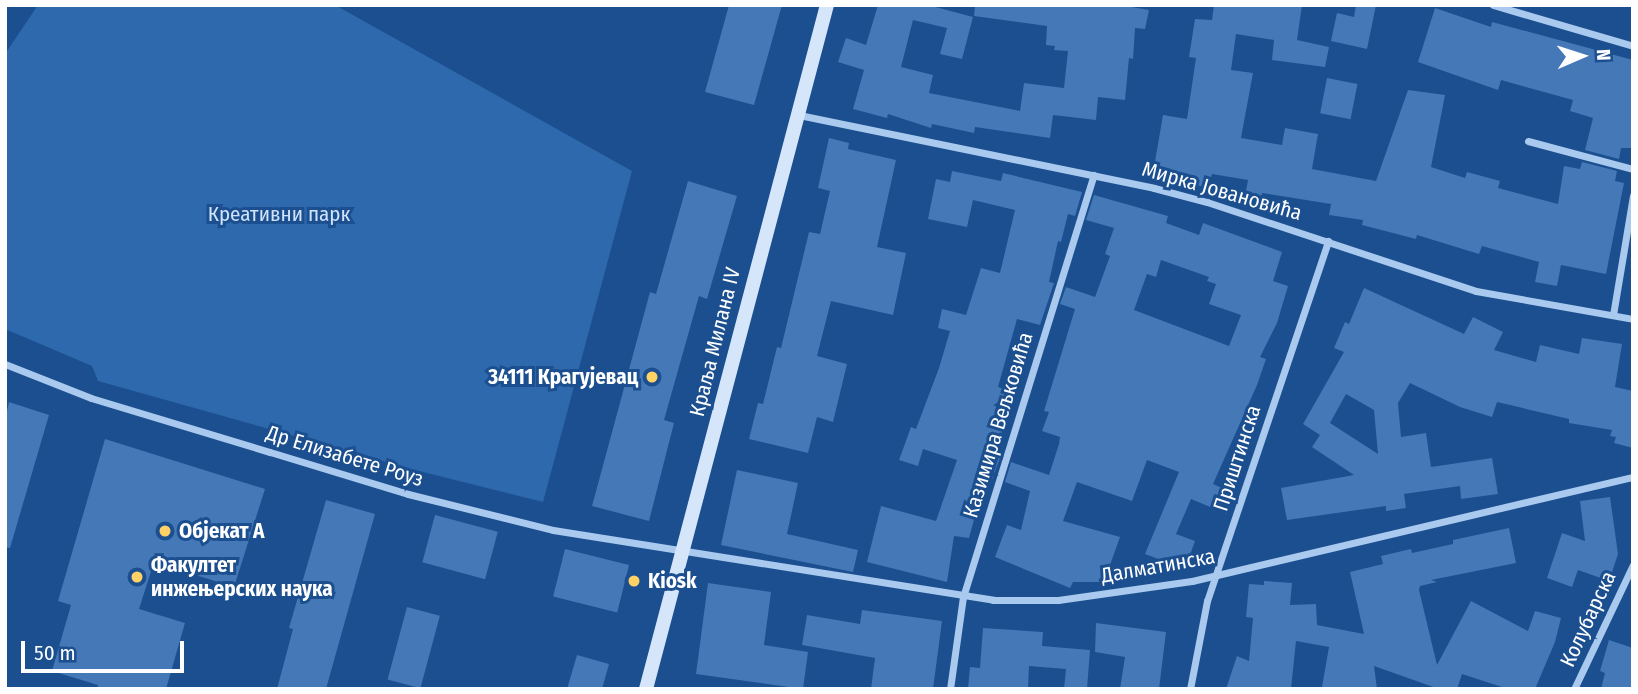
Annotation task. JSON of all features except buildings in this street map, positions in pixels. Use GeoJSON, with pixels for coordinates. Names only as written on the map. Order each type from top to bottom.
{"type":"FeatureCollection","features":[{"type":"Feature","properties":{"kind":"main road","name":"Краља Милана IV"},"geometry":{"type":"LineString","coordinates":[[646,689],[827,5]]}},
{"type":"Feature","properties":{"kind":"street"},"geometry":{"type":"LineString","coordinates":[[1493,5],[1633,46]]}},
{"type":"Feature","properties":{"kind":"street","name":"Мирка Јовановића"},"geometry":{"type":"LineString","coordinates":[[796,114],[1094,175],[1207,202],[1476,291],[1633,319]]}},
{"type":"Feature","properties":{"kind":"street"},"geometry":{"type":"LineString","coordinates":[[1528,141],[1633,169]]}},
{"type":"Feature","properties":{"kind":"street","name":"Казимира Вељковића"},"geometry":{"type":"LineString","coordinates":[[950,689],[963,597],[1094,175]]}},
{"type":"Feature","properties":{"kind":"street"},"geometry":{"type":"LineString","coordinates":[[1613,315],[1633,196]]}},
{"type":"Feature","properties":{"kind":"street","name":"Приштинска"},"geometry":{"type":"LineString","coordinates":[[1191,689],[1208,601],[1328,241]]}},
{"type":"Feature","properties":{"kind":"street","name":"Др Елизабете Роуз"},"geometry":{"type":"LineString","coordinates":[[5,364],[91,398],[408,494],[553,530],[683,551]]}},
{"type":"Feature","properties":{"kind":"street","name":"Далматинска"},"geometry":{"type":"LineString","coordinates":[[683,551],[963,597],[1058,600],[1165,586],[1633,477]]}},
{"type":"Feature","properties":{"kind":"street","name":"Колубарска"},"geometry":{"type":"LineString","coordinates":[[1574,689],[1633,565]]}},
{"type":"Feature","properties":{"kind":"green space","name":"Креативни парк"},"geometry":{"type":"Polygon","coordinates":[[[38,5],[335,5],[632,171],[543,502],[415,470],[98,381],[92,366],[5,329],[5,54],[38,5]]]}},
{"type":"Feature","properties":{"kind":"place","name":"34111 Крагујевац"},"geometry":{"type":"Point","coordinates":[652,377]}},
{"type":"Feature","properties":{"kind":"place","name":"Објекат А"},"geometry":{"type":"Point","coordinates":[165,531]}},
{"type":"Feature","properties":{"kind":"place","name":"Факултет инжењерских наука"},"geometry":{"type":"Point","coordinates":[137,577]}},
{"type":"Feature","properties":{"kind":"place","name":"Kiosk"},"geometry":{"type":"Point","coordinates":[634,581]}}]}
